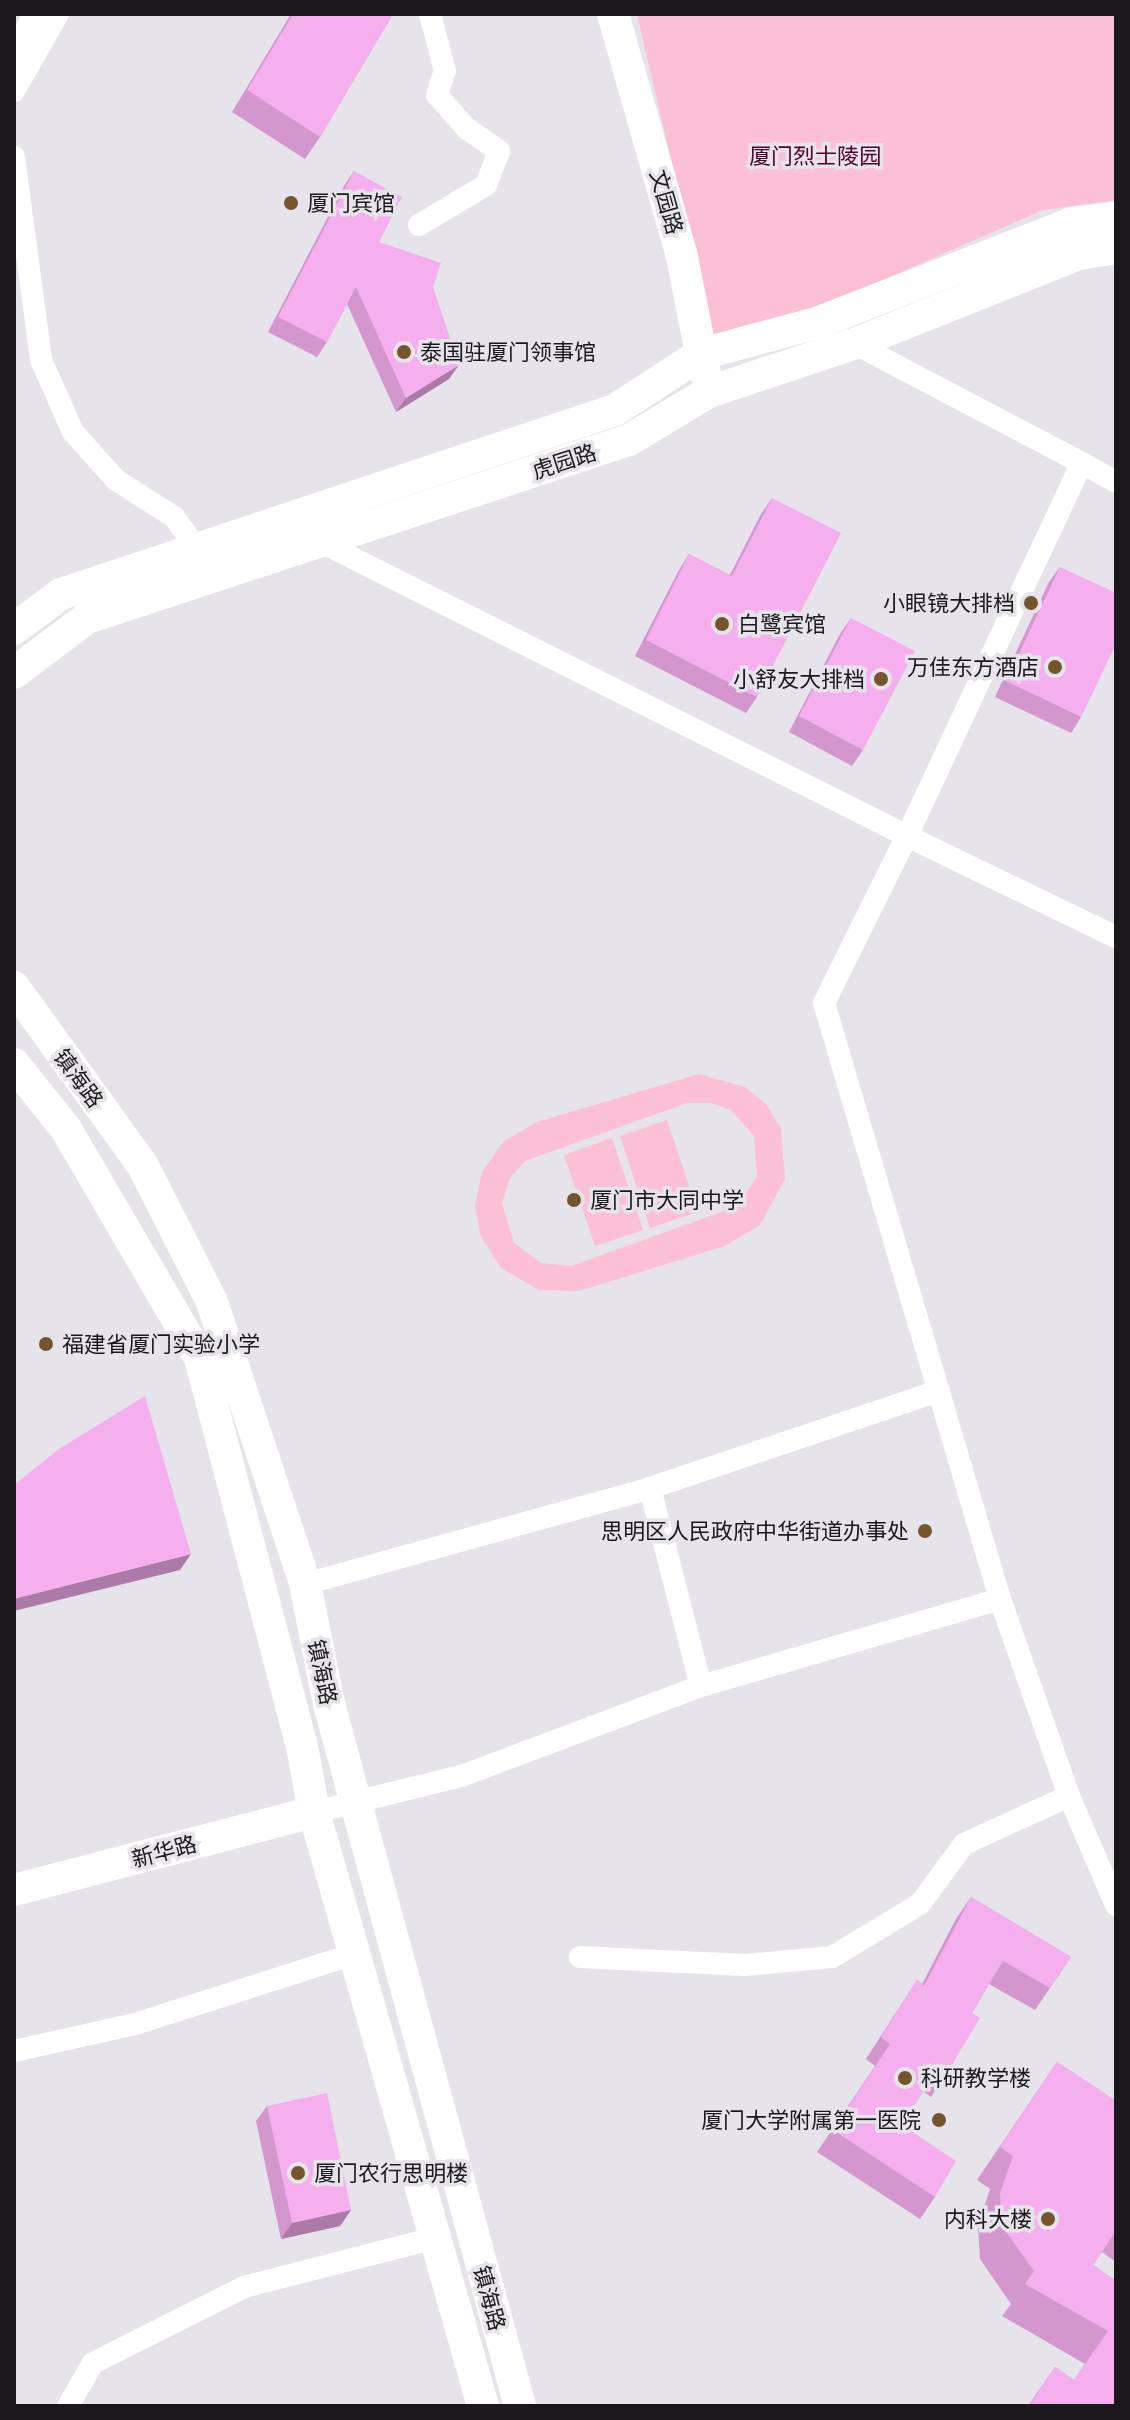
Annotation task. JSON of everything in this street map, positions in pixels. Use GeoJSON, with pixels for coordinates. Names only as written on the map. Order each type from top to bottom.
{"type":"FeatureCollection","features":[{"type":"Feature","properties":{"kind":"main road","name":"文园路"},"geometry":{"type":"LineString","coordinates":[[613,14],[681,252],[709,392]]}},
{"type":"Feature","properties":{"kind":"main road","name":"虎园路"},"geometry":{"type":"LineString","coordinates":[[14,629],[61,594],[277,519],[615,410],[701,354],[817,323],[1072,223],[1116,218]]}},
{"type":"Feature","properties":{"kind":"main road","name":"虎园路"},"geometry":{"type":"LineString","coordinates":[[14,673],[87,618],[316,540],[629,440],[709,392],[856,343],[1079,254],[1116,248]]}},
{"type":"Feature","properties":{"kind":"main road","name":"镇海路"},"geometry":{"type":"LineString","coordinates":[[14,987],[143,1166],[212,1302],[305,1584],[329,1704],[520,2406]]}},
{"type":"Feature","properties":{"kind":"main road","name":"镇海路"},"geometry":{"type":"LineString","coordinates":[[14,1064],[66,1129],[200,1358],[314,1812],[483,2406]]}},
{"type":"Feature","properties":{"kind":"main road","name":"新华路"},"geometry":{"type":"LineString","coordinates":[[14,1890],[314,1812]]}},
{"type":"Feature","properties":{"kind":"street"},"geometry":{"type":"LineString","coordinates":[[14,53],[34,14]]}},
{"type":"Feature","properties":{"kind":"street"},"geometry":{"type":"LineString","coordinates":[[14,91],[58,14]]}},
{"type":"Feature","properties":{"kind":"street"},"geometry":{"type":"LineString","coordinates":[[419,225],[486,185],[499,151],[467,129],[437,95],[445,71],[430,14]]}},
{"type":"Feature","properties":{"kind":"street"},"geometry":{"type":"LineString","coordinates":[[14,157],[41,360],[73,432],[116,480],[174,517],[197,549]]}},
{"type":"Feature","properties":{"kind":"street"},"geometry":{"type":"LineString","coordinates":[[817,323],[1116,482]]}},
{"type":"Feature","properties":{"kind":"street"},"geometry":{"type":"LineString","coordinates":[[1082,463],[907,836],[824,1003],[1000,1599],[1069,1796],[1116,1905]]}},
{"type":"Feature","properties":{"kind":"street"},"geometry":{"type":"LineString","coordinates":[[277,519],[907,836],[1116,937]]}},
{"type":"Feature","properties":{"kind":"street"},"geometry":{"type":"LineString","coordinates":[[305,1584],[650,1488],[939,1391]]}},
{"type":"Feature","properties":{"kind":"street"},"geometry":{"type":"LineString","coordinates":[[650,1488],[701,1686]]}},
{"type":"Feature","properties":{"kind":"street"},"geometry":{"type":"LineString","coordinates":[[314,1812],[461,1776],[701,1686],[1000,1599]]}},
{"type":"Feature","properties":{"kind":"street"},"geometry":{"type":"LineString","coordinates":[[580,1957],[745,1965],[832,1957],[920,1904],[964,1844],[1069,1796]]}},
{"type":"Feature","properties":{"kind":"street"},"geometry":{"type":"LineString","coordinates":[[14,2051],[135,2024],[354,1954]]}},
{"type":"Feature","properties":{"kind":"street"},"geometry":{"type":"LineString","coordinates":[[68,2406],[93,2363],[244,2287],[435,2238]]}},
{"type":"Feature","properties":{"kind":"green space","name":"厦门烈士陵园"},"geometry":{"type":"Polygon","coordinates":[[[637,14],[1116,14],[1116,200],[1043,210],[716,353],[637,14]]]}},
{"type":"Feature","properties":{"kind":"green space"},"geometry":{"type":"Polygon","coordinates":[[[699,1074],[745,1087],[766,1104],[781,1128],[785,1179],[760,1225],[725,1246],[579,1291],[539,1290],[501,1268],[481,1237],[475,1206],[482,1172],[504,1141],[537,1122],[699,1074]],[[687,1103],[525,1161],[510,1178],[502,1203],[514,1243],[541,1263],[571,1266],[738,1206],[757,1176],[754,1136],[731,1110],[711,1103],[687,1103]]]}},
{"type":"Feature","properties":{"kind":"green space"},"geometry":{"type":"Polygon","coordinates":[[[667,1120],[698,1212],[650,1228],[620,1136],[667,1120]]]}},
{"type":"Feature","properties":{"kind":"green space"},"geometry":{"type":"Polygon","coordinates":[[[612,1138],[643,1230],[595,1246],[564,1155],[612,1138]]]}},
{"type":"Feature","properties":{"kind":"building"},"geometry":{"type":"Polygon","coordinates":[[[293,14],[393,14],[320,137],[247,90],[293,14]]]}},
{"type":"Feature","properties":{"kind":"building"},"geometry":{"type":"Polygon","coordinates":[[[354,171],[402,197],[379,242],[441,263],[433,287],[459,365],[406,398],[356,287],[327,342],[278,317],[354,171]]]}},
{"type":"Feature","properties":{"kind":"building","name":"白鹭宾馆"},"geometry":{"type":"Polygon","coordinates":[[[772,498],[841,533],[757,697],[646,640],[689,554],[732,576],[772,498]]]}},
{"type":"Feature","properties":{"kind":"building","name":"万佳东方酒店"},"geometry":{"type":"Polygon","coordinates":[[[1060,567],[1116,593],[1116,644],[1081,717],[1006,681],[1060,567]]]}},
{"type":"Feature","properties":{"kind":"building"},"geometry":{"type":"Polygon","coordinates":[[[851,618],[915,651],[863,750],[799,716],[851,618]]]}},
{"type":"Feature","properties":{"kind":"building"},"geometry":{"type":"Polygon","coordinates":[[[145,1396],[191,1554],[14,1601],[14,1485],[59,1449],[145,1396]]]}},
{"type":"Feature","properties":{"kind":"building","name":"科研教学楼"},"geometry":{"type":"Polygon","coordinates":[[[971,1897],[1071,1957],[1050,1988],[1003,1961],[972,2013],[980,2018],[946,2075],[937,2069],[902,2125],[956,2161],[935,2197],[833,2130],[890,2044],[881,2037],[917,1980],[924,1986],[971,1897]]]}},
{"type":"Feature","properties":{"kind":"building","name":"内科大楼"},"geometry":{"type":"Polygon","coordinates":[[[1057,2062],[1116,2101],[1116,2231],[1093,2265],[1116,2281],[1116,2406],[1029,2406],[1055,2367],[1074,2380],[1108,2331],[1025,2284],[1034,2271],[1002,2226],[1000,2193],[1013,2156],[1000,2147],[1057,2062]]]}},
{"type":"Feature","properties":{"kind":"building","name":"厦门农行思明楼"},"geometry":{"type":"Polygon","coordinates":[[[327,2093],[351,2210],[292,2223],[267,2106],[327,2093]]]}},
{"type":"Feature","properties":{"kind":"place","name":"厦门宾馆"},"geometry":{"type":"Point","coordinates":[291,203]}},
{"type":"Feature","properties":{"kind":"place","name":"泰国驻厦门领事馆"},"geometry":{"type":"Point","coordinates":[404,352]}},
{"type":"Feature","properties":{"kind":"place","name":"小眼镜大排档"},"geometry":{"type":"Point","coordinates":[1031,603]}},
{"type":"Feature","properties":{"kind":"place","name":"白鹭宾馆"},"geometry":{"type":"Point","coordinates":[722,624]}},
{"type":"Feature","properties":{"kind":"place","name":"万佳东方酒店"},"geometry":{"type":"Point","coordinates":[1055,667]}},
{"type":"Feature","properties":{"kind":"place","name":"小舒友大排档"},"geometry":{"type":"Point","coordinates":[881,679]}},
{"type":"Feature","properties":{"kind":"place","name":"厦门市大同中学"},"geometry":{"type":"Point","coordinates":[574,1200]}},
{"type":"Feature","properties":{"kind":"place","name":"福建省厦门实验小学"},"geometry":{"type":"Point","coordinates":[46,1344]}},
{"type":"Feature","properties":{"kind":"place","name":"思明区人民政府中华街道办事处"},"geometry":{"type":"Point","coordinates":[925,1531]}},
{"type":"Feature","properties":{"kind":"place","name":"科研教学楼"},"geometry":{"type":"Point","coordinates":[905,2078]}},
{"type":"Feature","properties":{"kind":"place","name":"厦门大学附属第一医院"},"geometry":{"type":"Point","coordinates":[939,2120]}},
{"type":"Feature","properties":{"kind":"place","name":"厦门农行思明楼"},"geometry":{"type":"Point","coordinates":[298,2173]}},
{"type":"Feature","properties":{"kind":"place","name":"内科大楼"},"geometry":{"type":"Point","coordinates":[1048,2219]}}]}
